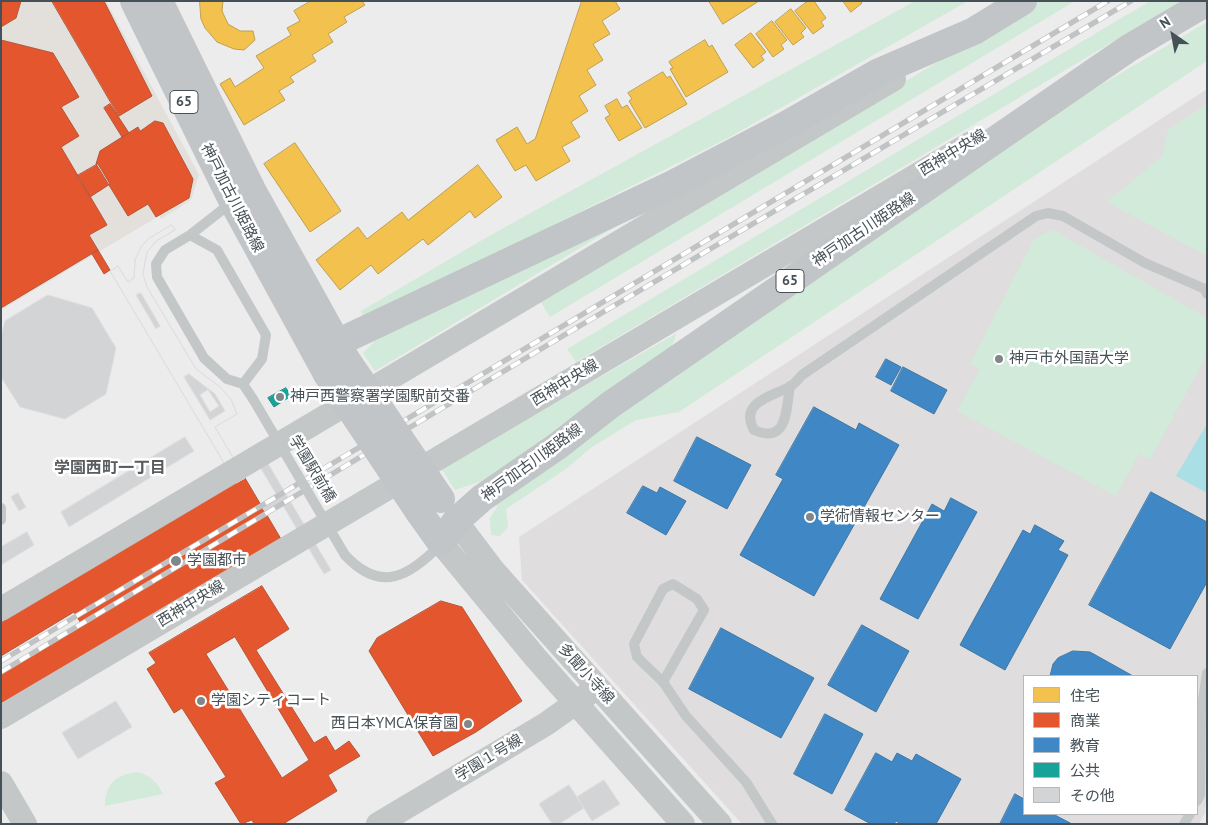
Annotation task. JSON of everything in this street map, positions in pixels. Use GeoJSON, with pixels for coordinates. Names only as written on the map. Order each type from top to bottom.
{"type":"FeatureCollection","features":[{"type":"Feature","properties":{"kind":"main road","name":"神戸加古川姫路線"},"geometry":{"type":"LineString","coordinates":[[134,1],[233,202],[337,360],[442,498],[449,532]]}},
{"type":"Feature","properties":{"kind":"main road","name":"神戸加古川姫路線"},"geometry":{"type":"LineString","coordinates":[[159,1],[337,360],[418,512],[449,532]]}},
{"type":"Feature","properties":{"kind":"main road"},"geometry":{"type":"LineString","coordinates":[[337,360],[786,125],[879,72],[974,31],[1023,1]]}},
{"type":"Feature","properties":{"kind":"main road","name":"神戸加古川姫路線"},"geometry":{"type":"LineString","coordinates":[[449,532],[482,498],[559,445],[618,399],[1129,48],[1207,2]]}},
{"type":"Feature","properties":{"kind":"street"},"geometry":{"type":"LineString","coordinates":[[1,609],[974,31]]}},
{"type":"Feature","properties":{"kind":"street","name":"西神中央線"},"geometry":{"type":"LineString","coordinates":[[1,717],[1129,48]]}},
{"type":"Feature","properties":{"kind":"street","name":"多聞小寺線"},"geometry":{"type":"LineString","coordinates":[[449,532],[493,570],[720,824]]}},
{"type":"Feature","properties":{"kind":"street","name":"多聞小寺線"},"geometry":{"type":"LineString","coordinates":[[449,532],[576,704],[683,824]]}},
{"type":"Feature","properties":{"kind":"street","name":"学園１号線"},"geometry":{"type":"LineString","coordinates":[[378,824],[576,704],[597,686]]}},
{"type":"Feature","properties":{"kind":"street"},"geometry":{"type":"LineString","coordinates":[[2,785],[25,824]]}},
{"type":"Feature","properties":{"kind":"lane"},"geometry":{"type":"LineString","coordinates":[[190,235],[217,250],[266,335],[262,359],[243,384],[227,380],[204,358],[156,277],[156,264],[165,250],[190,235],[233,202]]}},
{"type":"Feature","properties":{"kind":"lane"},"geometry":{"type":"LineString","coordinates":[[790,386],[784,424],[774,433],[764,434],[754,430],[751,417],[754,406],[764,397],[790,386],[802,375],[1036,216],[1048,213],[1063,216],[1145,263],[1205,289],[1207,294]]}},
{"type":"Feature","properties":{"kind":"lane","name":"学園駅前橋"},"geometry":{"type":"LineString","coordinates":[[243,384],[345,555],[364,571],[384,577],[396,576],[421,565],[449,532]]}},
{"type":"Feature","properties":{"kind":"lane"},"geometry":{"type":"LineString","coordinates":[[1,508],[1,520]]}},
{"type":"Feature","properties":{"kind":"lane"},"geometry":{"type":"LineString","coordinates":[[663,682],[704,610],[698,599],[673,584],[663,589],[634,644],[637,657],[663,682],[686,716],[746,782],[772,824]]}},
{"type":"Feature","properties":{"kind":"lane"},"geometry":{"type":"LineString","coordinates":[[1198,799],[1200,795],[1201,714],[1207,673]]}},
{"type":"Feature","properties":{"kind":"shaded area"},"geometry":{"type":"Polygon","coordinates":[[[1,1],[106,1],[199,175],[191,200],[161,219],[159,216],[1,310],[1,1]]]}},
{"type":"Feature","properties":{"kind":"shaded area","name":"神戸市外国語大学"},"geometry":{"type":"Polygon","coordinates":[[[1207,89],[1207,786],[1205,813],[1199,824],[742,824],[522,580],[519,537],[1207,89]]]}},
{"type":"Feature","properties":{"kind":"green space"},"geometry":{"type":"Polygon","coordinates":[[[915,1],[968,1],[728,138],[365,319],[361,311],[489,236],[915,1]]]}},
{"type":"Feature","properties":{"kind":"green space"},"geometry":{"type":"Polygon","coordinates":[[[1039,1],[1075,1],[550,317],[540,301],[1039,1]]]}},
{"type":"Feature","properties":{"kind":"green space"},"geometry":{"type":"Polygon","coordinates":[[[1150,1],[1181,1],[576,362],[567,349],[1150,1]]]}},
{"type":"Feature","properties":{"kind":"green space"},"geometry":{"type":"Polygon","coordinates":[[[1207,22],[1207,61],[679,412],[636,420],[592,447],[566,469],[506,509],[508,527],[500,536],[491,535],[490,518],[497,507],[496,499],[590,428],[1035,124],[1207,22]]]}},
{"type":"Feature","properties":{"kind":"green space"},"geometry":{"type":"Polygon","coordinates":[[[1207,104],[1207,256],[1107,202],[1162,156],[1168,130],[1207,104]]]}},
{"type":"Feature","properties":{"kind":"green space"},"geometry":{"type":"Polygon","coordinates":[[[620,224],[375,371],[363,353],[375,341],[371,335],[620,224]]]}},
{"type":"Feature","properties":{"kind":"green space"},"geometry":{"type":"Polygon","coordinates":[[[1053,230],[1207,318],[1207,354],[1150,460],[1139,454],[1116,496],[957,411],[980,369],[970,364],[1034,239],[1053,230]]]}},
{"type":"Feature","properties":{"kind":"green space"},"geometry":{"type":"Polygon","coordinates":[[[677,333],[669,353],[488,479],[455,490],[441,468],[677,333]]]}},
{"type":"Feature","properties":{"kind":"green space"},"geometry":{"type":"Polygon","coordinates":[[[138,772],[147,775],[153,780],[163,794],[105,806],[110,786],[124,775],[138,772]]]}},
{"type":"Feature","properties":{"kind":"water"},"geometry":{"type":"Polygon","coordinates":[[[1207,424],[1207,493],[1176,476],[1207,424]]]}},
{"type":"Feature","properties":{"kind":"building: 住宅"},"geometry":{"type":"Polygon","coordinates":[[[200,1],[223,1],[222,11],[228,24],[240,31],[253,31],[255,40],[244,50],[234,49],[217,42],[205,28],[201,19],[200,1]]]}},
{"type":"Feature","properties":{"kind":"building: 住宅"},"geometry":{"type":"Polygon","coordinates":[[[311,1],[362,1],[365,5],[344,17],[347,22],[328,34],[333,42],[312,55],[316,61],[290,77],[294,82],[279,91],[285,100],[244,125],[220,84],[230,78],[235,87],[264,68],[256,56],[291,35],[287,28],[300,21],[294,11],[311,1]]]}},
{"type":"Feature","properties":{"kind":"building: 住宅"},"geometry":{"type":"Polygon","coordinates":[[[582,1],[615,1],[620,9],[602,21],[610,34],[593,44],[603,60],[587,70],[596,85],[579,96],[588,111],[571,122],[580,137],[562,147],[570,161],[536,181],[526,165],[515,171],[496,140],[517,127],[527,144],[535,139],[582,1]]]}},
{"type":"Feature","properties":{"kind":"building: 住宅"},"geometry":{"type":"Polygon","coordinates":[[[709,1],[759,1],[723,24],[709,1]]]}},
{"type":"Feature","properties":{"kind":"building: 住宅"},"geometry":{"type":"Polygon","coordinates":[[[808,1],[814,1],[826,18],[821,22],[824,26],[813,34],[795,11],[808,1]]]}},
{"type":"Feature","properties":{"kind":"building: 住宅"},"geometry":{"type":"Polygon","coordinates":[[[843,1],[860,1],[862,3],[851,12],[843,1]]]}},
{"type":"Feature","properties":{"kind":"building: 住宅"},"geometry":{"type":"Polygon","coordinates":[[[791,9],[806,28],[801,33],[804,37],[793,45],[775,22],[791,9]]]}},
{"type":"Feature","properties":{"kind":"building: 住宅"},"geometry":{"type":"Polygon","coordinates":[[[772,21],[787,40],[781,45],[784,49],[773,57],[756,34],[772,21]]]}},
{"type":"Feature","properties":{"kind":"building: 住宅"},"geometry":{"type":"Polygon","coordinates":[[[751,33],[766,52],[761,56],[764,60],[753,68],[735,45],[751,33]]]}},
{"type":"Feature","properties":{"kind":"building: 住宅"},"geometry":{"type":"Polygon","coordinates":[[[705,40],[709,47],[712,45],[728,72],[686,97],[670,69],[673,68],[669,62],[705,40]]]}},
{"type":"Feature","properties":{"kind":"building: 住宅"},"geometry":{"type":"Polygon","coordinates":[[[663,72],[667,78],[670,76],[687,104],[645,128],[629,101],[632,99],[628,93],[663,72]]]}},
{"type":"Feature","properties":{"kind":"building: 住宅"},"geometry":{"type":"Polygon","coordinates":[[[617,99],[622,108],[627,105],[642,128],[619,141],[605,118],[610,115],[605,106],[617,99]]]}},
{"type":"Feature","properties":{"kind":"building: 住宅"},"geometry":{"type":"Polygon","coordinates":[[[295,143],[341,211],[310,232],[264,164],[295,143]]]}},
{"type":"Feature","properties":{"kind":"building: 住宅"},"geometry":{"type":"Polygon","coordinates":[[[478,165],[502,197],[475,218],[470,211],[428,245],[423,239],[378,274],[371,265],[340,290],[316,260],[358,227],[367,239],[402,212],[408,220],[478,165]]]}},
{"type":"Feature","properties":{"kind":"building: 商業"},"geometry":{"type":"Polygon","coordinates":[[[1,1],[21,1],[16,18],[1,27],[1,1]]]}},
{"type":"Feature","properties":{"kind":"building: 商業"},"geometry":{"type":"Polygon","coordinates":[[[52,1],[104,1],[152,96],[119,116],[52,1]]]}},
{"type":"Feature","properties":{"kind":"building: 商業"},"geometry":{"type":"Polygon","coordinates":[[[1,40],[53,53],[79,97],[61,107],[79,136],[61,147],[107,225],[89,235],[98,250],[1,308],[1,40]]]}},
{"type":"Feature","properties":{"kind":"building: 商業"},"geometry":{"type":"Polygon","coordinates":[[[110,104],[129,133],[122,137],[104,108],[110,104]]]}},
{"type":"Feature","properties":{"kind":"building: 商業"},"geometry":{"type":"Polygon","coordinates":[[[155,121],[163,123],[193,179],[189,198],[156,217],[148,204],[128,216],[96,164],[100,151],[138,127],[140,131],[155,121]]]}},
{"type":"Feature","properties":{"kind":"building: 商業"},"geometry":{"type":"Polygon","coordinates":[[[98,164],[110,184],[90,197],[77,176],[98,164]]]}},
{"type":"Feature","properties":{"kind":"building: 商業"},"geometry":{"type":"Polygon","coordinates":[[[98,250],[110,270],[104,274],[92,254],[98,250]]]}},
{"type":"Feature","properties":{"kind":"building: 商業"},"geometry":{"type":"Polygon","coordinates":[[[245,478],[281,539],[4,704],[1,699],[1,673],[82,625],[74,612],[1,656],[1,623],[245,478]]]}},
{"type":"Feature","properties":{"kind":"building: 商業","name":"学園シティコート"},"geometry":{"type":"Polygon","coordinates":[[[262,586],[289,629],[256,650],[314,743],[326,736],[335,751],[349,741],[360,756],[328,775],[337,791],[283,824],[254,824],[252,820],[241,824],[215,783],[226,777],[182,708],[174,713],[147,669],[156,663],[149,653],[262,586]],[[235,637],[206,654],[282,778],[309,760],[235,637]]]}},
{"type":"Feature","properties":{"kind":"building: 商業"},"geometry":{"type":"Polygon","coordinates":[[[441,601],[462,607],[522,701],[476,732],[433,756],[369,651],[377,638],[441,601]]]}},
{"type":"Feature","properties":{"kind":"building: 教育"},"geometry":{"type":"Polygon","coordinates":[[[886,359],[901,367],[891,385],[876,377],[886,359]]]}},
{"type":"Feature","properties":{"kind":"building: 教育"},"geometry":{"type":"Polygon","coordinates":[[[903,367],[947,390],[934,414],[891,391],[903,367]]]}},
{"type":"Feature","properties":{"kind":"building: 教育","name":"学術情報センター"},"geometry":{"type":"Polygon","coordinates":[[[814,407],[856,430],[859,423],[899,445],[814,596],[740,555],[783,479],[776,475],[814,407]]]}},
{"type":"Feature","properties":{"kind":"building: 教育"},"geometry":{"type":"Polygon","coordinates":[[[697,437],[751,465],[727,509],[674,481],[697,437]]]}},
{"type":"Feature","properties":{"kind":"building: 教育"},"geometry":{"type":"Polygon","coordinates":[[[643,486],[657,493],[660,487],[686,501],[666,535],[627,513],[643,486]]]}},
{"type":"Feature","properties":{"kind":"building: 教育"},"geometry":{"type":"Polygon","coordinates":[[[1151,492],[1207,522],[1207,582],[1170,649],[1089,605],[1151,492]]]}},
{"type":"Feature","properties":{"kind":"building: 教育"},"geometry":{"type":"Polygon","coordinates":[[[951,498],[977,512],[918,619],[880,599],[932,504],[944,511],[951,498]]]}},
{"type":"Feature","properties":{"kind":"building: 教育"},"geometry":{"type":"Polygon","coordinates":[[[1035,525],[1064,541],[1058,550],[1068,555],[1005,670],[960,645],[1023,530],[1030,534],[1035,525]]]}},
{"type":"Feature","properties":{"kind":"building: 教育"},"geometry":{"type":"Polygon","coordinates":[[[862,625],[909,651],[876,712],[828,685],[862,625]]]}},
{"type":"Feature","properties":{"kind":"building: 教育"},"geometry":{"type":"Polygon","coordinates":[[[721,628],[814,678],[781,738],[689,689],[721,628]]]}},
{"type":"Feature","properties":{"kind":"building: 教育"},"geometry":{"type":"Polygon","coordinates":[[[1073,651],[1090,652],[1131,675],[1050,675],[1053,664],[1058,658],[1073,651]]]}},
{"type":"Feature","properties":{"kind":"building: 教育"},"geometry":{"type":"Polygon","coordinates":[[[825,714],[863,734],[832,794],[794,774],[825,714]]]}},
{"type":"Feature","properties":{"kind":"building: 教育"},"geometry":{"type":"Polygon","coordinates":[[[876,753],[892,762],[897,753],[912,761],[916,754],[961,779],[936,824],[901,824],[896,821],[894,824],[871,824],[845,810],[876,753]]]}},
{"type":"Feature","properties":{"kind":"building: 教育"},"geometry":{"type":"Polygon","coordinates":[[[1015,794],[1023,798],[1023,815],[1055,815],[1072,824],[1000,824],[1015,794]]]}},
{"type":"Feature","properties":{"kind":"building: 公共","name":"神戸西警察署学園駅前交番"},"geometry":{"type":"Polygon","coordinates":[[[286,388],[291,396],[274,407],[268,398],[286,388]]]}},
{"type":"Feature","properties":{"kind":"building: その他"},"geometry":{"type":"Polygon","coordinates":[[[172,225],[175,230],[156,241],[147,252],[143,274],[147,287],[196,369],[220,387],[231,399],[237,414],[215,427],[245,478],[236,483],[110,271],[118,266],[128,282],[134,278],[135,260],[141,247],[148,239],[172,225]],[[141,293],[136,295],[156,329],[160,326],[141,293]],[[189,374],[184,377],[210,420],[225,411],[215,394],[189,374]]]}},
{"type":"Feature","properties":{"kind":"building: その他"},"geometry":{"type":"Polygon","coordinates":[[[172,225],[175,230],[156,241],[147,252],[143,274],[147,287],[196,369],[220,387],[231,399],[237,414],[215,427],[245,478],[236,483],[110,271],[118,266],[128,282],[134,278],[135,260],[141,247],[148,239],[172,225]]]}},
{"type":"Feature","properties":{"kind":"building: その他"},"geometry":{"type":"Polygon","coordinates":[[[48,295],[92,308],[116,348],[106,394],[65,419],[20,407],[1,377],[1,337],[5,321],[48,295]]]}},
{"type":"Feature","properties":{"kind":"building: その他"},"geometry":{"type":"Polygon","coordinates":[[[208,390],[219,406],[210,412],[200,395],[208,390]]]}},
{"type":"Feature","properties":{"kind":"building: その他"},"geometry":{"type":"Polygon","coordinates":[[[185,437],[194,451],[69,527],[61,512],[185,437]]]}},
{"type":"Feature","properties":{"kind":"building: その他"},"geometry":{"type":"Polygon","coordinates":[[[257,445],[331,570],[324,574],[282,504],[266,513],[260,504],[276,494],[250,450],[257,445]]]}},
{"type":"Feature","properties":{"kind":"building: その他"},"geometry":{"type":"Polygon","coordinates":[[[18,493],[26,507],[19,511],[11,497],[18,493]]]}},
{"type":"Feature","properties":{"kind":"building: その他"},"geometry":{"type":"Polygon","coordinates":[[[27,532],[34,545],[1,565],[1,547],[27,532]]]}},
{"type":"Feature","properties":{"kind":"building: その他"},"geometry":{"type":"Polygon","coordinates":[[[116,701],[132,727],[78,759],[62,733],[116,701]]]}},
{"type":"Feature","properties":{"kind":"building: その他"},"geometry":{"type":"Polygon","coordinates":[[[604,780],[620,804],[592,821],[577,797],[604,780]]]}},
{"type":"Feature","properties":{"kind":"building: その他"},"geometry":{"type":"Polygon","coordinates":[[[569,785],[584,808],[559,824],[552,824],[539,804],[569,785]]]}},
{"type":"Feature","properties":{"kind":"railway"},"geometry":{"type":"LineString","coordinates":[[1,661],[1108,1]]}},
{"type":"Feature","properties":{"kind":"railway"},"geometry":{"type":"LineString","coordinates":[[1,672],[566,334],[1131,1]]}},
{"type":"Feature","properties":{"kind":"place","name":"神戸市外国語大学"},"geometry":{"type":"Point","coordinates":[999,359]}},
{"type":"Feature","properties":{"kind":"place","name":"神戸西警察署学園駅前交番"},"geometry":{"type":"Point","coordinates":[280,397]}},
{"type":"Feature","properties":{"kind":"place","name":"学術情報センター"},"geometry":{"type":"Point","coordinates":[810,517]}},
{"type":"Feature","properties":{"kind":"place","name":"学園都市"},"geometry":{"type":"Point","coordinates":[176,561]}},
{"type":"Feature","properties":{"kind":"place","name":"学園シティコート"},"geometry":{"type":"Point","coordinates":[201,701]}},
{"type":"Feature","properties":{"kind":"place","name":"西日本YMCA保育園"},"geometry":{"type":"Point","coordinates":[468,724]}},
{"type":"Feature","properties":{"kind":"district","name":"学園西町一丁目"},"geometry":{"type":"Point","coordinates":[110,468]}}]}
